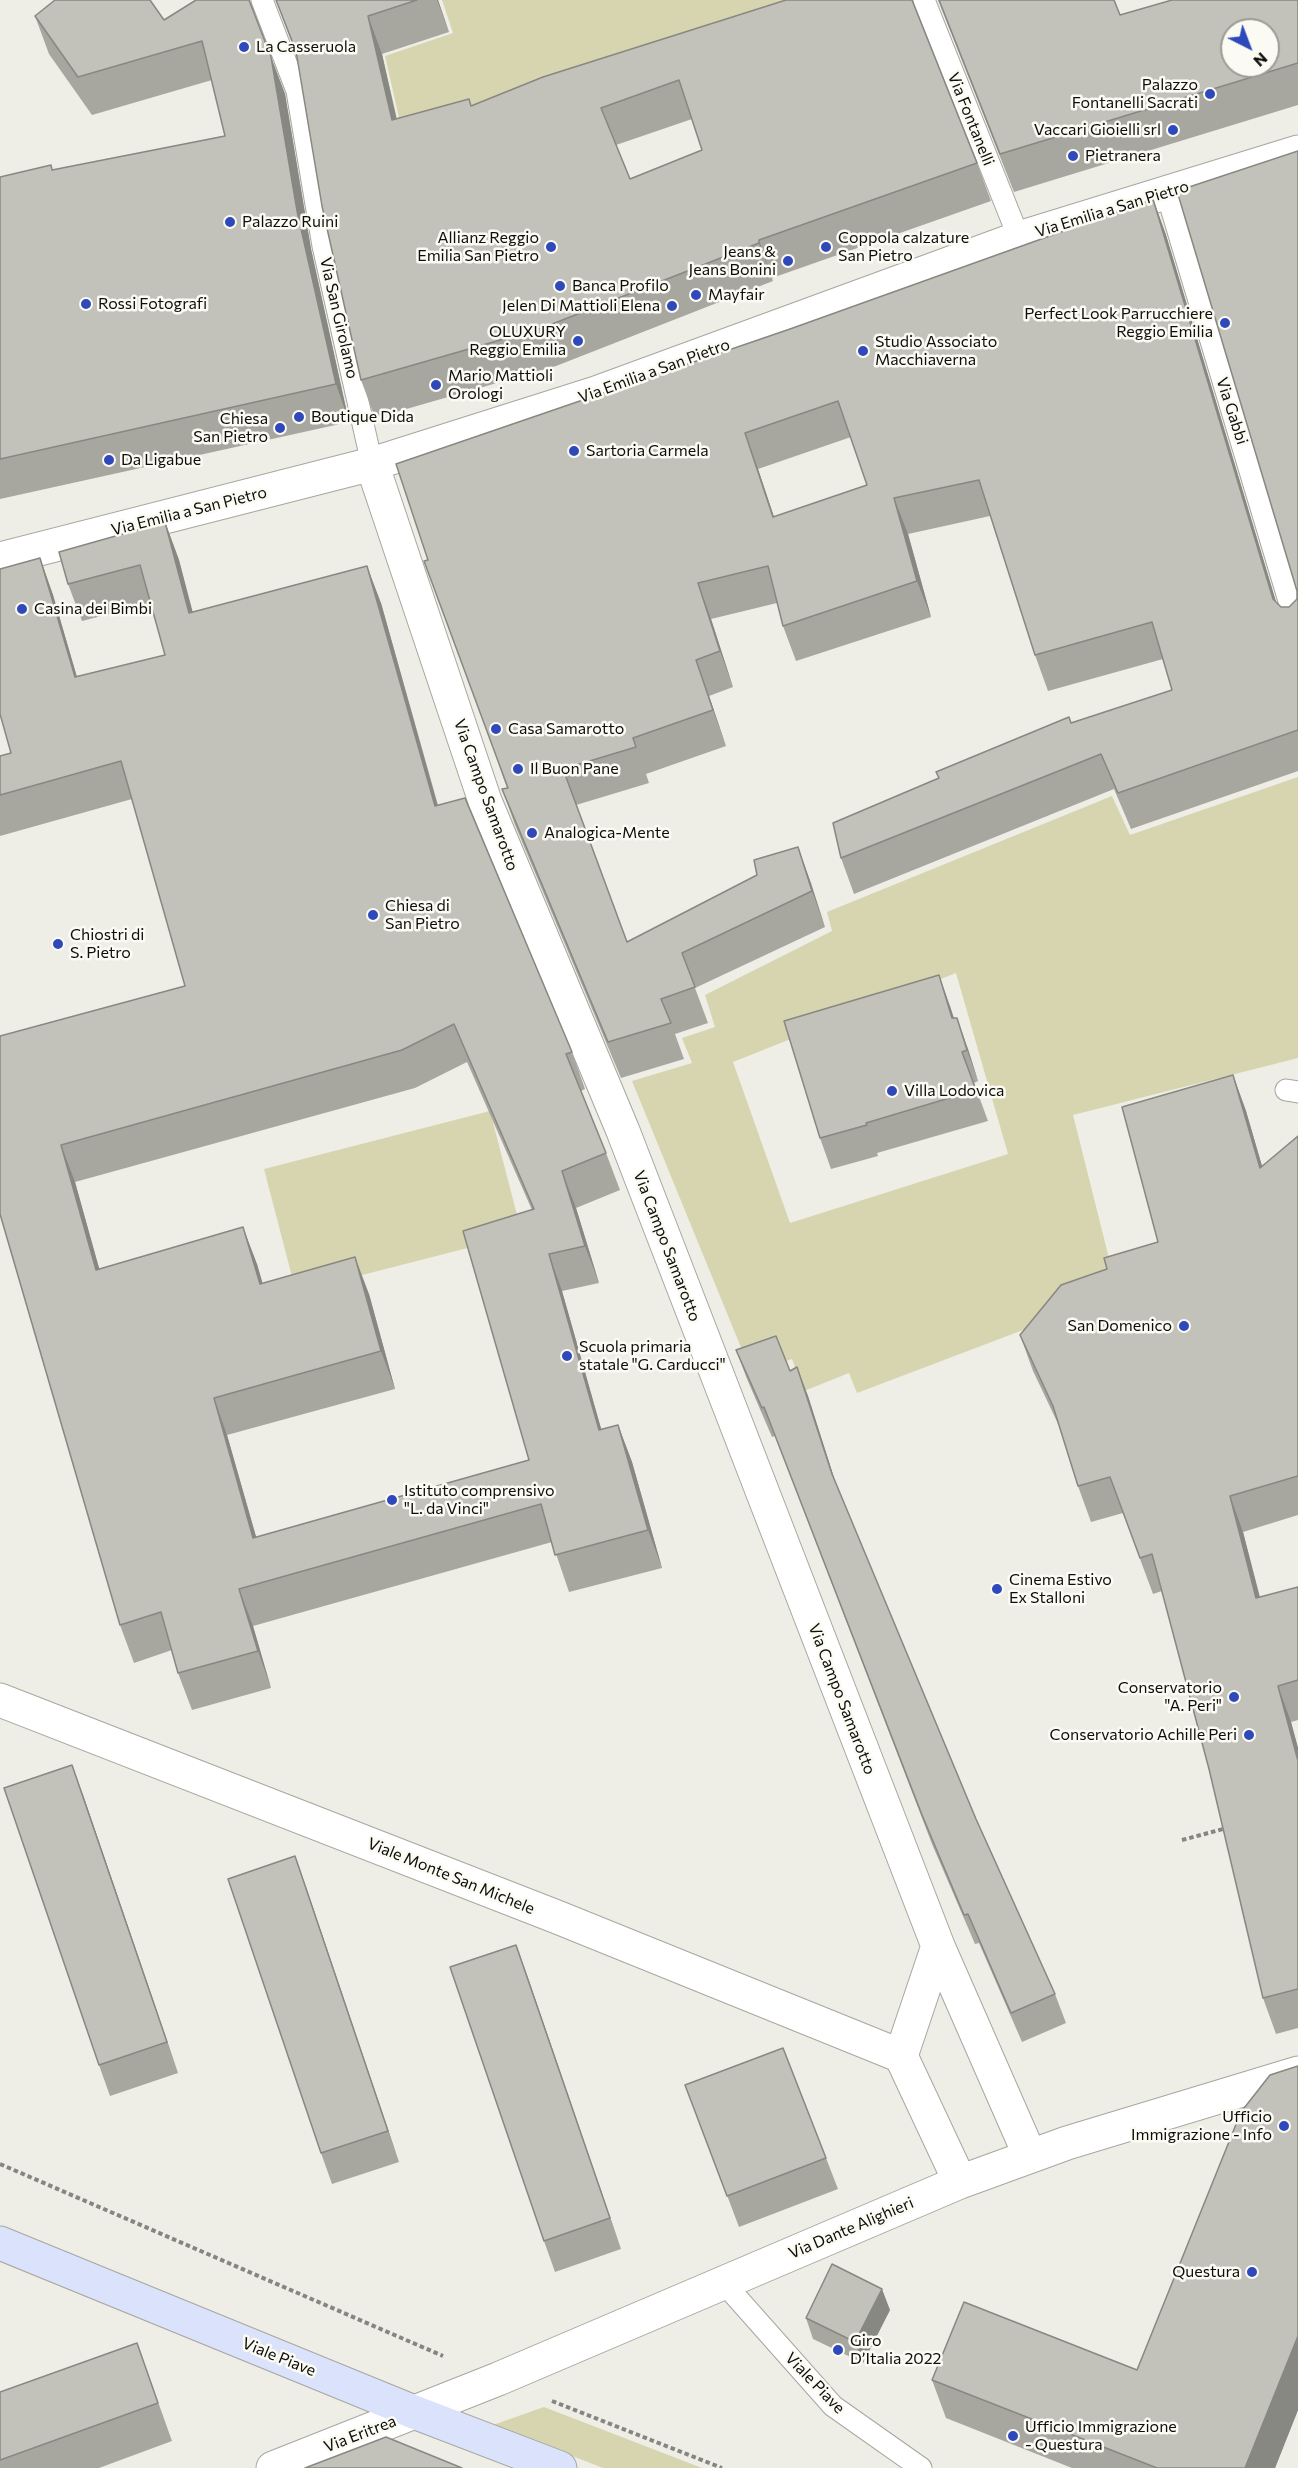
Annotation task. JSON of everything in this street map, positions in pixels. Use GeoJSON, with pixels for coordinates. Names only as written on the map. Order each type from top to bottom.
{"type":"FeatureCollection","features":[{"type":"Feature","properties":{"kind":"main road","name":"Viale Piave"},"geometry":{"type":"LineString","coordinates":[[0,2243],[414,2412],[560,2468]]}},
{"type":"Feature","properties":{"kind":"street","name":"Via Emilia a San Pietro"},"geometry":{"type":"LineString","coordinates":[[0,559],[372,464],[596,393],[1019,238],[1298,152]]}},
{"type":"Feature","properties":{"kind":"street","name":"Via Campo Samarotto"},"geometry":{"type":"LineString","coordinates":[[372,464],[485,801],[623,1131],[938,1946],[1030,2156]]}},
{"type":"Feature","properties":{"kind":"street","name":"Viale Monte San Michele"},"geometry":{"type":"LineString","coordinates":[[0,1700],[524,1904],[901,2056]]}},
{"type":"Feature","properties":{"kind":"street"},"geometry":{"type":"LineString","coordinates":[[938,1946],[901,2056],[960,2182]]}},
{"type":"Feature","properties":{"kind":"street","name":"Via Dante Alighieri"},"geometry":{"type":"LineString","coordinates":[[414,2412],[498,2379],[960,2182],[1030,2156],[1298,2073]]}},
{"type":"Feature","properties":{"kind":"street","name":"Via Eritrea"},"geometry":{"type":"LineString","coordinates":[[273,2468],[414,2412]]}},
{"type":"Feature","properties":{"kind":"lane","name":"Via San Girolamo"},"geometry":{"type":"LineString","coordinates":[[262,0],[297,91],[323,246],[372,464]]}},
{"type":"Feature","properties":{"kind":"lane","name":"Via Fontanelli"},"geometry":{"type":"LineString","coordinates":[[924,0],[1019,238]]}},
{"type":"Feature","properties":{"kind":"lane","name":"Via Gabbi"},"geometry":{"type":"LineString","coordinates":[[1166,191],[1298,631]]}},
{"type":"Feature","properties":{"kind":"lane","name":"Viale Piave"},"geometry":{"type":"LineString","coordinates":[[723,2282],[833,2406],[921,2468]]}},
{"type":"Feature","properties":{"kind":"path"},"geometry":{"type":"LineString","coordinates":[[1182,1840],[1227,1828]]}},
{"type":"Feature","properties":{"kind":"path"},"geometry":{"type":"LineString","coordinates":[[0,2164],[498,2379],[722,2468]]}},
{"type":"Feature","properties":{"kind":"shaded area"},"geometry":{"type":"Polygon","coordinates":[[[442,0],[818,0],[407,153],[385,56],[453,33],[442,0]]]}},
{"type":"Feature","properties":{"kind":"shaded area"},"geometry":{"type":"Polygon","coordinates":[[[1298,777],[1298,1058],[1073,1115],[1118,1294],[857,1393],[849,1373],[804,1391],[792,1359],[751,1372],[632,1081],[692,1063],[682,1038],[715,1027],[705,995],[832,931],[827,912],[1112,796],[1130,835],[1298,777]],[[956,973],[733,1062],[790,1223],[1008,1154],[956,973]]]}},
{"type":"Feature","properties":{"kind":"shaded area"},"geometry":{"type":"Polygon","coordinates":[[[490,1111],[522,1234],[296,1292],[264,1169],[490,1111]]]}},
{"type":"Feature","properties":{"kind":"shaded area"},"geometry":{"type":"Polygon","coordinates":[[[544,2407],[702,2468],[603,2468],[493,2425],[544,2407]]]}},
{"type":"Feature","properties":{"kind":"building"},"geometry":{"type":"Polygon","coordinates":[[[55,0],[150,0],[164,20],[196,0],[249,0],[271,57],[297,211],[336,384],[0,459],[0,177],[51,165],[52,170],[225,136],[202,41],[78,77],[35,16],[55,0]]]}},
{"type":"Feature","properties":{"kind":"building"},"geometry":{"type":"Polygon","coordinates":[[[276,0],[417,0],[368,16],[392,120],[469,99],[471,106],[543,77],[786,0],[912,0],[977,163],[759,240],[759,243],[542,328],[361,380],[322,206],[296,51],[276,0]],[[679,80],[601,108],[630,179],[702,150],[679,80]]]}},
{"type":"Feature","properties":{"kind":"building","name":"Palazzo Fontanelli Sacrati"},"geometry":{"type":"Polygon","coordinates":[[[939,0],[1114,0],[1120,15],[1172,0],[1298,0],[1298,63],[1280,68],[1280,18],[1220,18],[1220,78],[1249,78],[1000,154],[939,0]]]}},
{"type":"Feature","properties":{"kind":"building"},"geometry":{"type":"Polygon","coordinates":[[[1298,151],[1298,730],[1118,793],[1101,754],[841,858],[833,823],[939,778],[936,772],[1069,717],[1071,723],[1172,690],[1152,622],[1035,655],[979,480],[894,498],[917,581],[783,626],[768,566],[698,583],[720,651],[696,660],[713,710],[633,738],[636,747],[563,769],[627,942],[757,875],[754,860],[798,847],[812,891],[682,953],[695,987],[661,999],[671,1023],[608,1042],[502,789],[508,788],[424,561],[428,560],[396,464],[790,329],[1153,199],[1273,599],[1281,607],[1289,607],[1297,599],[1297,591],[1177,191],[1298,151]],[[838,401],[745,433],[773,517],[867,485],[838,401]]]}},
{"type":"Feature","properties":{"kind":"building"},"geometry":{"type":"Polygon","coordinates":[[[165,522],[189,613],[367,566],[435,806],[465,798],[572,1052],[566,1054],[606,1153],[562,1171],[585,1246],[549,1254],[599,1430],[618,1425],[648,1530],[555,1555],[541,1504],[239,1589],[258,1651],[178,1673],[161,1612],[120,1625],[0,1214],[0,1036],[185,986],[121,761],[0,795],[0,756],[11,753],[0,714],[0,569],[40,558],[75,677],[165,655],[140,565],[68,584],[59,552],[165,522]],[[454,1024],[402,1050],[61,1145],[96,1270],[243,1227],[260,1284],[355,1257],[381,1351],[214,1398],[253,1538],[529,1460],[463,1231],[534,1209],[454,1024]]]}},
{"type":"Feature","properties":{"kind":"building","name":"Villa Lodovica"},"geometry":{"type":"Polygon","coordinates":[[[939,975],[952,1018],[957,1018],[967,1050],[962,1052],[976,1090],[820,1138],[784,1021],[939,975]]]}},
{"type":"Feature","properties":{"kind":"building"},"geometry":{"type":"Polygon","coordinates":[[[1233,1075],[1260,1168],[1298,1136],[1298,1476],[1230,1496],[1256,1598],[1298,1587],[1298,1680],[1278,1686],[1298,1761],[1298,1989],[1263,1998],[1209,1769],[1152,1554],[1140,1558],[1110,1477],[1078,1486],[1053,1406],[1020,1335],[1061,1285],[1107,1269],[1104,1258],[1158,1242],[1122,1107],[1233,1075]]]}},
{"type":"Feature","properties":{"kind":"building"},"geometry":{"type":"Polygon","coordinates":[[[776,1336],[790,1371],[797,1367],[832,1474],[976,1819],[1055,1994],[1011,2013],[968,1914],[964,1915],[922,1815],[764,1407],[762,1408],[736,1350],[776,1336]]]}},
{"type":"Feature","properties":{"kind":"building"},"geometry":{"type":"Polygon","coordinates":[[[72,1765],[167,2042],[99,2065],[4,1788],[72,1765]]]}},
{"type":"Feature","properties":{"kind":"building"},"geometry":{"type":"Polygon","coordinates":[[[295,1856],[388,2131],[321,2153],[228,1879],[295,1856]]]}},
{"type":"Feature","properties":{"kind":"building"},"geometry":{"type":"Polygon","coordinates":[[[516,1945],[610,2218],[544,2241],[450,1967],[516,1945]]]}},
{"type":"Feature","properties":{"kind":"building"},"geometry":{"type":"Polygon","coordinates":[[[783,2048],[826,2158],[727,2196],[685,2085],[783,2048]]]}},
{"type":"Feature","properties":{"kind":"building","name":"Questura"},"geometry":{"type":"Polygon","coordinates":[[[1298,2066],[1298,2336],[1245,2468],[1157,2468],[932,2380],[964,2302],[1137,2370],[1241,2112],[1270,2075],[1298,2066]]]}},
{"type":"Feature","properties":{"kind":"building"},"geometry":{"type":"Polygon","coordinates":[[[832,2264],[882,2289],[855,2342],[806,2318],[832,2264]]]}},
{"type":"Feature","properties":{"kind":"building"},"geometry":{"type":"Polygon","coordinates":[[[137,2343],[158,2403],[0,2460],[0,2392],[137,2343]]]}},
{"type":"Feature","properties":{"kind":"building"},"geometry":{"type":"Polygon","coordinates":[[[386,2437],[462,2468],[305,2468],[386,2437]]]}},
{"type":"Feature","properties":{"kind":"place","name":"La Casseruola"},"geometry":{"type":"Point","coordinates":[244,47]}},
{"type":"Feature","properties":{"kind":"place","name":"Palazzo Fontanelli Sacrati"},"geometry":{"type":"Point","coordinates":[1210,94]}},
{"type":"Feature","properties":{"kind":"place","name":"Vaccari Gioielli srl"},"geometry":{"type":"Point","coordinates":[1173,130]}},
{"type":"Feature","properties":{"kind":"place","name":"Pietranera"},"geometry":{"type":"Point","coordinates":[1073,156]}},
{"type":"Feature","properties":{"kind":"place","name":"Palazzo Ruini"},"geometry":{"type":"Point","coordinates":[230,222]}},
{"type":"Feature","properties":{"kind":"place","name":"Allianz Reggio Emilia San Pietro"},"geometry":{"type":"Point","coordinates":[551,247]}},
{"type":"Feature","properties":{"kind":"place","name":"Coppola calzature San Pietro"},"geometry":{"type":"Point","coordinates":[826,247]}},
{"type":"Feature","properties":{"kind":"place","name":"Jeans & Jeans Bonini"},"geometry":{"type":"Point","coordinates":[788,261]}},
{"type":"Feature","properties":{"kind":"place","name":"Banca Profilo"},"geometry":{"type":"Point","coordinates":[560,286]}},
{"type":"Feature","properties":{"kind":"place","name":"Mayfair"},"geometry":{"type":"Point","coordinates":[696,295]}},
{"type":"Feature","properties":{"kind":"place","name":"Rossi Fotografi"},"geometry":{"type":"Point","coordinates":[86,304]}},
{"type":"Feature","properties":{"kind":"place","name":"Jelen Di Mattioli Elena"},"geometry":{"type":"Point","coordinates":[672,306]}},
{"type":"Feature","properties":{"kind":"place","name":"Perfect Look Parrucchiere Reggio Emilia"},"geometry":{"type":"Point","coordinates":[1225,323]}},
{"type":"Feature","properties":{"kind":"place","name":"OLUXURY Reggio Emilia"},"geometry":{"type":"Point","coordinates":[578,341]}},
{"type":"Feature","properties":{"kind":"place","name":"Studio Associato Macchiaverna"},"geometry":{"type":"Point","coordinates":[863,351]}},
{"type":"Feature","properties":{"kind":"place","name":"Mario Mattioli Orologi"},"geometry":{"type":"Point","coordinates":[436,385]}},
{"type":"Feature","properties":{"kind":"place","name":"Boutique Dida"},"geometry":{"type":"Point","coordinates":[299,417]}},
{"type":"Feature","properties":{"kind":"place","name":"Chiesa San Pietro"},"geometry":{"type":"Point","coordinates":[280,428]}},
{"type":"Feature","properties":{"kind":"place","name":"Sartoria Carmela"},"geometry":{"type":"Point","coordinates":[574,451]}},
{"type":"Feature","properties":{"kind":"place","name":"Da Ligabue"},"geometry":{"type":"Point","coordinates":[109,460]}},
{"type":"Feature","properties":{"kind":"place","name":"Casina dei Bimbi"},"geometry":{"type":"Point","coordinates":[22,609]}},
{"type":"Feature","properties":{"kind":"place","name":"Casa Samarotto"},"geometry":{"type":"Point","coordinates":[496,729]}},
{"type":"Feature","properties":{"kind":"place","name":"Il Buon Pane"},"geometry":{"type":"Point","coordinates":[518,769]}},
{"type":"Feature","properties":{"kind":"place","name":"Analogica-Mente"},"geometry":{"type":"Point","coordinates":[532,833]}},
{"type":"Feature","properties":{"kind":"place","name":"Chiesa di San Pietro"},"geometry":{"type":"Point","coordinates":[373,915]}},
{"type":"Feature","properties":{"kind":"place","name":"Chiostri di S. Pietro"},"geometry":{"type":"Point","coordinates":[58,944]}},
{"type":"Feature","properties":{"kind":"place","name":"Villa Lodovica"},"geometry":{"type":"Point","coordinates":[892,1091]}},
{"type":"Feature","properties":{"kind":"place","name":"San Domenico"},"geometry":{"type":"Point","coordinates":[1184,1326]}},
{"type":"Feature","properties":{"kind":"place","name":"Scuola primaria statale \"G. Carducci\""},"geometry":{"type":"Point","coordinates":[567,1356]}},
{"type":"Feature","properties":{"kind":"place","name":"Istituto comprensivo \"L. da Vinci\""},"geometry":{"type":"Point","coordinates":[392,1500]}},
{"type":"Feature","properties":{"kind":"place","name":"Cinema Estivo Ex Stalloni"},"geometry":{"type":"Point","coordinates":[997,1589]}},
{"type":"Feature","properties":{"kind":"place","name":"Conservatorio \"A. Peri\""},"geometry":{"type":"Point","coordinates":[1234,1697]}},
{"type":"Feature","properties":{"kind":"place","name":"Conservatorio Achille Peri"},"geometry":{"type":"Point","coordinates":[1249,1735]}},
{"type":"Feature","properties":{"kind":"place","name":"Ufficio Immigrazione - Info"},"geometry":{"type":"Point","coordinates":[1284,2126]}},
{"type":"Feature","properties":{"kind":"place","name":"Questura"},"geometry":{"type":"Point","coordinates":[1252,2272]}},
{"type":"Feature","properties":{"kind":"place","name":"Giro D’Italia 2022"},"geometry":{"type":"Point","coordinates":[838,2350]}},
{"type":"Feature","properties":{"kind":"place","name":"Ufficio Immigrazione - Questura"},"geometry":{"type":"Point","coordinates":[1013,2436]}}]}
